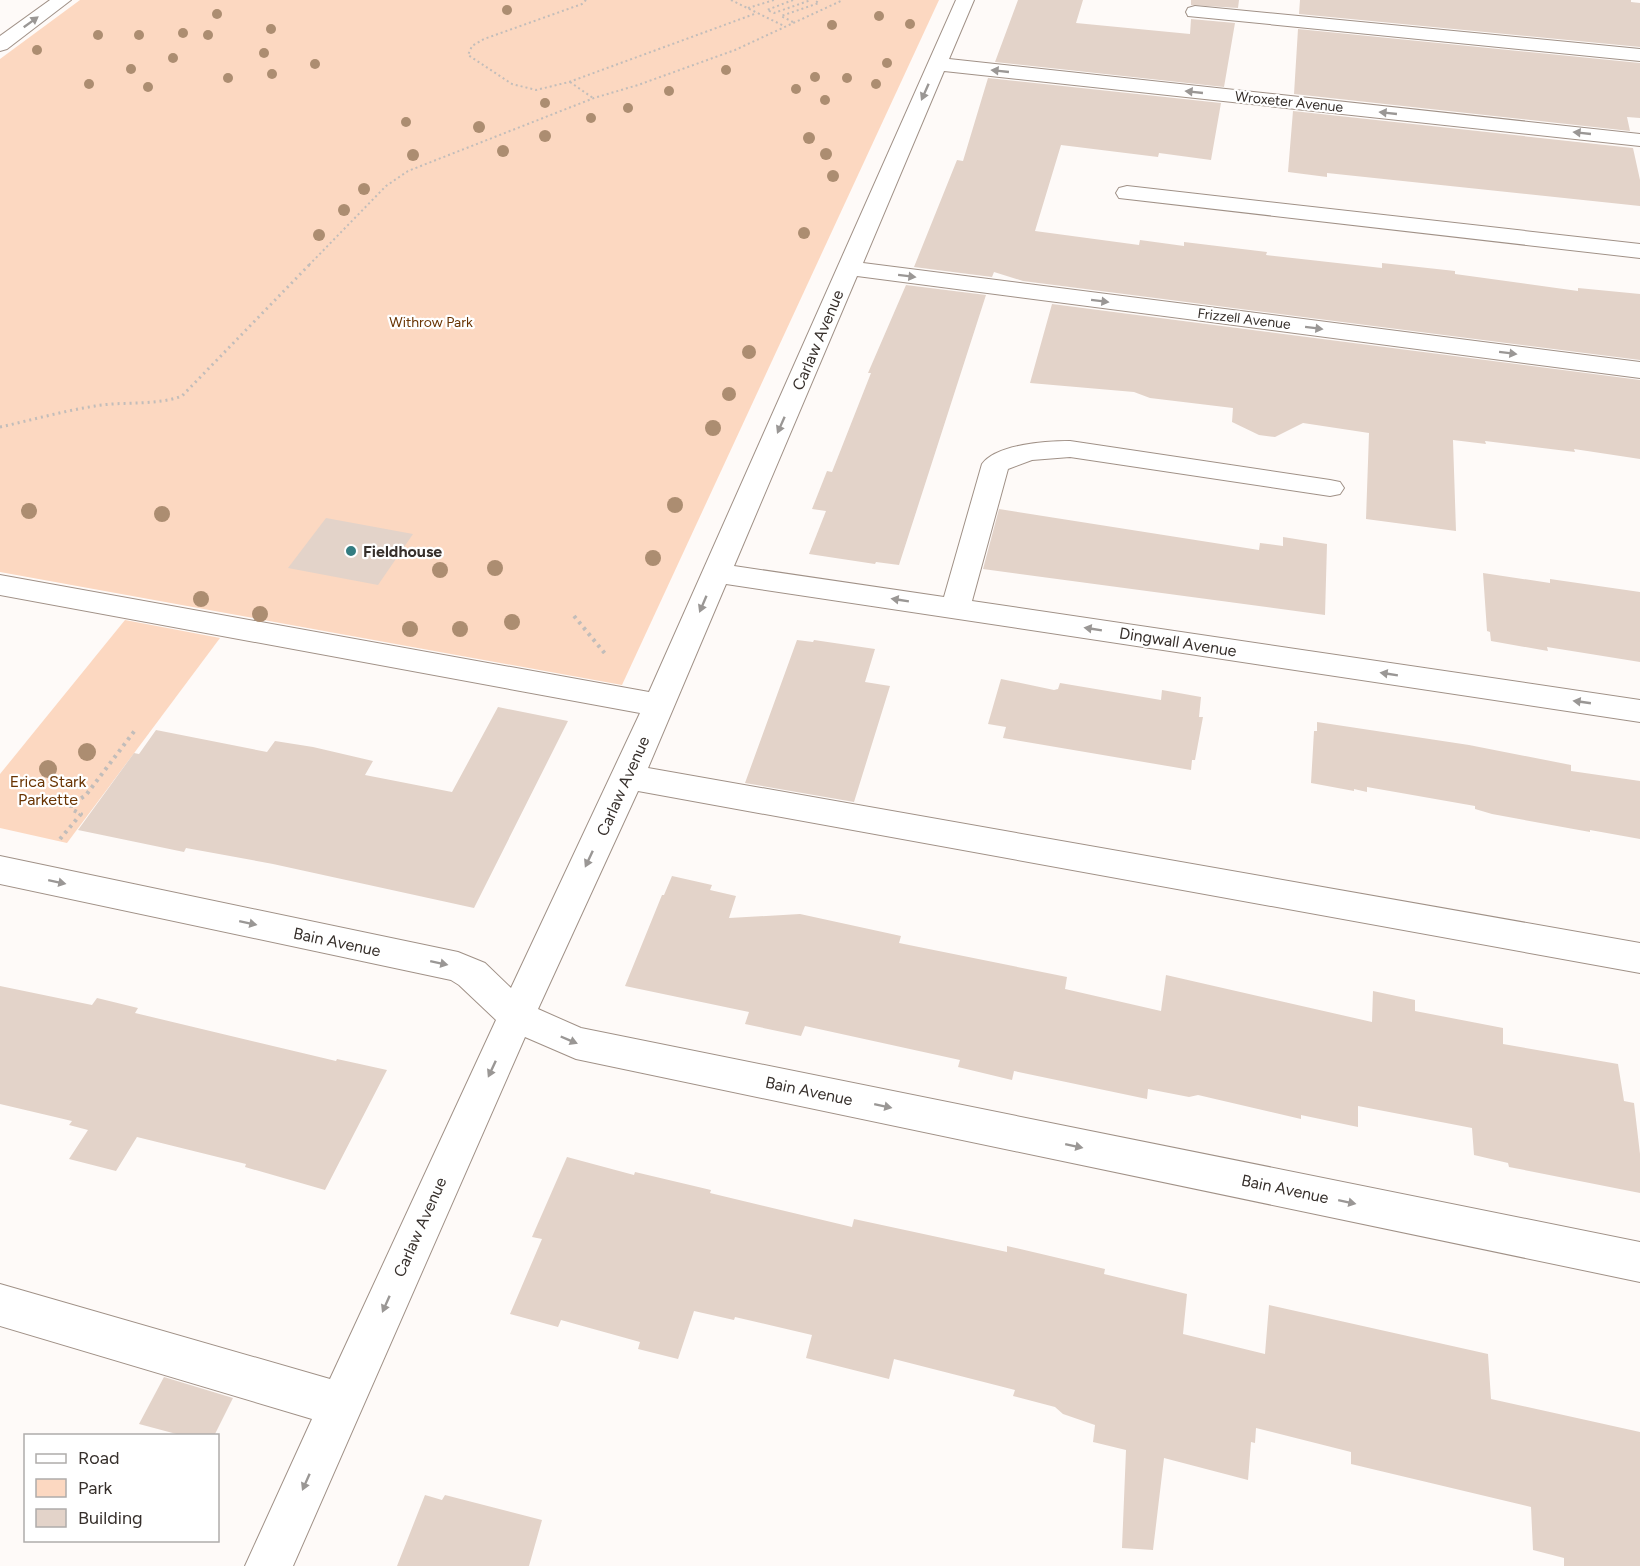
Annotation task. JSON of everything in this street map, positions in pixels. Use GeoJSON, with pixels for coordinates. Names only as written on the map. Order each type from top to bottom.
{"type":"FeatureCollection","features":[{"type":"Feature","properties":{"kind":"street"},"geometry":{"type":"LineString","coordinates":[[0,45],[62,0]]}},
{"type":"Feature","properties":{"kind":"street","name":"Carlaw Avenue"},"geometry":{"type":"LineString","coordinates":[[268,1566],[516,1016],[628,777],[965,0]]}},
{"type":"Feature","properties":{"kind":"street"},"geometry":{"type":"LineString","coordinates":[[1195,12],[1640,55]]}},
{"type":"Feature","properties":{"kind":"street","name":"Wroxeter Avenue"},"geometry":{"type":"LineString","coordinates":[[937,64],[1640,140]]}},
{"type":"Feature","properties":{"kind":"street"},"geometry":{"type":"LineString","coordinates":[[1127,193],[1640,251]]}},
{"type":"Feature","properties":{"kind":"street","name":"Frizzell Avenue"},"geometry":{"type":"LineString","coordinates":[[849,268],[1640,370]]}},
{"type":"Feature","properties":{"kind":"street"},"geometry":{"type":"LineString","coordinates":[[956,609],[996,464],[1021,452],[1042,449],[1070,450],[1330,488]]}},
{"type":"Feature","properties":{"kind":"street","name":"Dingwall Avenue"},"geometry":{"type":"LineString","coordinates":[[716,573],[1640,711]]}},
{"type":"Feature","properties":{"kind":"street"},"geometry":{"type":"LineString","coordinates":[[0,585],[659,705]]}},
{"type":"Feature","properties":{"kind":"street"},"geometry":{"type":"LineString","coordinates":[[628,777],[1640,958]]}},
{"type":"Feature","properties":{"kind":"street","name":"Bain Avenue"},"geometry":{"type":"LineString","coordinates":[[0,870],[458,967],[472,974],[516,1016],[576,1043],[1640,1262]]}},
{"type":"Feature","properties":{"kind":"street"},"geometry":{"type":"LineString","coordinates":[[0,1305],[341,1405]]}},
{"type":"Feature","properties":{"kind":"path"},"geometry":{"type":"LineString","coordinates":[[586,0],[582,4],[484,39],[472,46],[468,55],[512,84],[536,90],[569,82],[757,13]]}},
{"type":"Feature","properties":{"kind":"path"},"geometry":{"type":"LineString","coordinates":[[731,0],[785,26]]}},
{"type":"Feature","properties":{"kind":"path"},"geometry":{"type":"LineString","coordinates":[[747,8],[774,0]]}},
{"type":"Feature","properties":{"kind":"path"},"geometry":{"type":"LineString","coordinates":[[793,0],[767,10],[774,13],[813,0],[819,3],[781,16],[793,22]]}},
{"type":"Feature","properties":{"kind":"path"},"geometry":{"type":"LineString","coordinates":[[0,427],[95,406],[142,401],[166,402],[182,396],[386,186],[408,171],[594,98],[638,85],[735,50],[843,0]]}},
{"type":"Feature","properties":{"kind":"path"},"geometry":{"type":"LineString","coordinates":[[569,82],[594,98]]}},
{"type":"Feature","properties":{"kind":"path"},"geometry":{"type":"LineString","coordinates":[[574,616],[608,657]]}},
{"type":"Feature","properties":{"kind":"path"},"geometry":{"type":"LineString","coordinates":[[54,848],[81,814],[71,809],[71,805],[86,795],[135,729]]}},
{"type":"Feature","properties":{"kind":"green space","name":"Withrow Park"},"geometry":{"type":"Polygon","coordinates":[[[80,0],[939,0],[622,685],[0,572],[0,59],[80,0]]]}},
{"type":"Feature","properties":{"kind":"green space","name":"Erica Stark Parkette"},"geometry":{"type":"Polygon","coordinates":[[[125,620],[220,638],[67,843],[0,828],[0,774],[125,620]]]}},
{"type":"Feature","properties":{"kind":"building"},"geometry":{"type":"Polygon","coordinates":[[[1018,0],[1083,0],[1076,23],[1190,34],[1191,19],[1235,23],[1224,87],[995,62],[1018,0]]]}},
{"type":"Feature","properties":{"kind":"building"},"geometry":{"type":"Polygon","coordinates":[[[1191,0],[1239,0],[1238,8],[1191,5],[1191,0]]]}},
{"type":"Feature","properties":{"kind":"building"},"geometry":{"type":"Polygon","coordinates":[[[1300,0],[1631,0],[1631,2],[1640,3],[1640,47],[1299,14],[1300,0]]]}},
{"type":"Feature","properties":{"kind":"building"},"geometry":{"type":"Polygon","coordinates":[[[1298,29],[1640,63],[1640,118],[1627,117],[1630,131],[1294,94],[1298,29]]]}},
{"type":"Feature","properties":{"kind":"building"},"geometry":{"type":"Polygon","coordinates":[[[988,78],[1221,103],[1211,160],[1159,153],[1158,157],[1061,145],[1035,231],[1139,245],[1140,240],[1184,246],[1184,242],[1267,252],[1266,255],[1382,268],[1382,263],[1455,271],[1455,274],[1578,291],[1578,288],[1640,294],[1640,360],[1023,281],[994,272],[992,277],[914,267],[957,160],[963,161],[988,78]]]}},
{"type":"Feature","properties":{"kind":"building"},"geometry":{"type":"Polygon","coordinates":[[[1293,111],[1633,148],[1640,180],[1640,206],[1327,173],[1327,177],[1288,172],[1293,111]]]}},
{"type":"Feature","properties":{"kind":"building"},"geometry":{"type":"Polygon","coordinates":[[[906,285],[986,295],[899,565],[876,562],[875,564],[809,554],[826,511],[812,509],[827,471],[832,472],[871,373],[868,373],[906,285]]]}},
{"type":"Feature","properties":{"kind":"building"},"geometry":{"type":"Polygon","coordinates":[[[1052,304],[1640,380],[1640,459],[1574,449],[1575,452],[1485,441],[1486,444],[1453,440],[1456,531],[1366,519],[1369,433],[1303,423],[1275,437],[1259,435],[1232,422],[1233,408],[1150,398],[1134,392],[1030,383],[1052,304]]]}},
{"type":"Feature","properties":{"kind":"building"},"geometry":{"type":"Polygon","coordinates":[[[999,509],[1259,550],[1260,543],[1283,546],[1283,537],[1327,544],[1325,615],[983,569],[999,509]]]}},
{"type":"Feature","properties":{"kind":"building","name":"Fieldhouse"},"geometry":{"type":"Polygon","coordinates":[[[326,518],[413,534],[378,585],[288,568],[326,518]]]}},
{"type":"Feature","properties":{"kind":"building"},"geometry":{"type":"Polygon","coordinates":[[[1483,573],[1550,583],[1550,579],[1640,592],[1640,662],[1547,647],[1548,651],[1491,641],[1490,632],[1487,631],[1483,573]]]}},
{"type":"Feature","properties":{"kind":"building"},"geometry":{"type":"Polygon","coordinates":[[[797,640],[813,642],[814,640],[875,649],[865,682],[890,686],[854,802],[745,783],[797,640]]]}},
{"type":"Feature","properties":{"kind":"building"},"geometry":{"type":"Polygon","coordinates":[[[1001,679],[1054,690],[1058,689],[1060,683],[1161,700],[1162,690],[1201,697],[1199,717],[1203,717],[1191,770],[1003,738],[1006,727],[988,724],[1001,679]]]}},
{"type":"Feature","properties":{"kind":"building"},"geometry":{"type":"Polygon","coordinates":[[[498,707],[568,721],[474,908],[273,864],[186,848],[184,852],[78,830],[134,753],[139,754],[156,730],[267,752],[275,741],[313,747],[373,761],[365,775],[452,792],[498,707]]]}},
{"type":"Feature","properties":{"kind":"building"},"geometry":{"type":"Polygon","coordinates":[[[1317,722],[1469,745],[1571,765],[1571,771],[1640,781],[1640,839],[1492,814],[1475,809],[1475,806],[1367,787],[1367,792],[1311,783],[1314,731],[1317,731],[1317,722]]]}},
{"type":"Feature","properties":{"kind":"building"},"geometry":{"type":"Polygon","coordinates":[[[672,876],[712,885],[710,890],[736,896],[729,918],[800,914],[901,936],[899,943],[1067,977],[1065,989],[1161,1011],[1166,975],[1372,1022],[1373,991],[1415,1000],[1415,1011],[1503,1028],[1503,1044],[1618,1064],[1624,1101],[1634,1103],[1640,1154],[1640,1193],[1509,1167],[1508,1163],[1474,1155],[1472,1128],[1358,1106],[1358,1127],[1301,1115],[1301,1119],[1198,1095],[1189,1097],[1148,1089],[1147,1099],[1014,1071],[1012,1080],[958,1067],[960,1060],[805,1026],[801,1036],[745,1024],[749,1012],[625,986],[672,876]]]}},
{"type":"Feature","properties":{"kind":"building"},"geometry":{"type":"Polygon","coordinates":[[[0,986],[92,1005],[97,998],[138,1008],[135,1013],[336,1061],[337,1059],[387,1070],[325,1190],[245,1167],[246,1164],[137,1137],[116,1171],[69,1159],[88,1130],[69,1125],[72,1121],[0,1104],[0,986]]]}},
{"type":"Feature","properties":{"kind":"building"},"geometry":{"type":"Polygon","coordinates":[[[567,1157],[634,1175],[635,1172],[711,1190],[710,1193],[852,1227],[854,1219],[1007,1252],[1007,1246],[1105,1269],[1104,1274],[1187,1294],[1183,1334],[1265,1354],[1269,1305],[1488,1354],[1491,1399],[1640,1432],[1640,1566],[1564,1566],[1564,1558],[1533,1550],[1531,1507],[1351,1464],[1351,1452],[1256,1428],[1255,1443],[1251,1442],[1248,1480],[1164,1458],[1153,1550],[1122,1548],[1126,1450],[1093,1442],[1095,1425],[1063,1414],[1055,1407],[1013,1396],[1015,1390],[894,1359],[889,1379],[806,1358],[812,1335],[735,1317],[734,1320],[694,1311],[678,1359],[638,1349],[640,1342],[561,1320],[558,1327],[510,1314],[542,1239],[532,1237],[567,1157]]]}},
{"type":"Feature","properties":{"kind":"building"},"geometry":{"type":"Polygon","coordinates":[[[164,1377],[233,1398],[215,1434],[176,1434],[139,1424],[164,1377]]]}},
{"type":"Feature","properties":{"kind":"building"},"geometry":{"type":"Polygon","coordinates":[[[425,1495],[442,1500],[445,1495],[542,1520],[529,1566],[397,1566],[425,1495]]]}},
{"type":"Feature","properties":{"kind":"place","name":"Fieldhouse"},"geometry":{"type":"Point","coordinates":[351,551]}}]}
